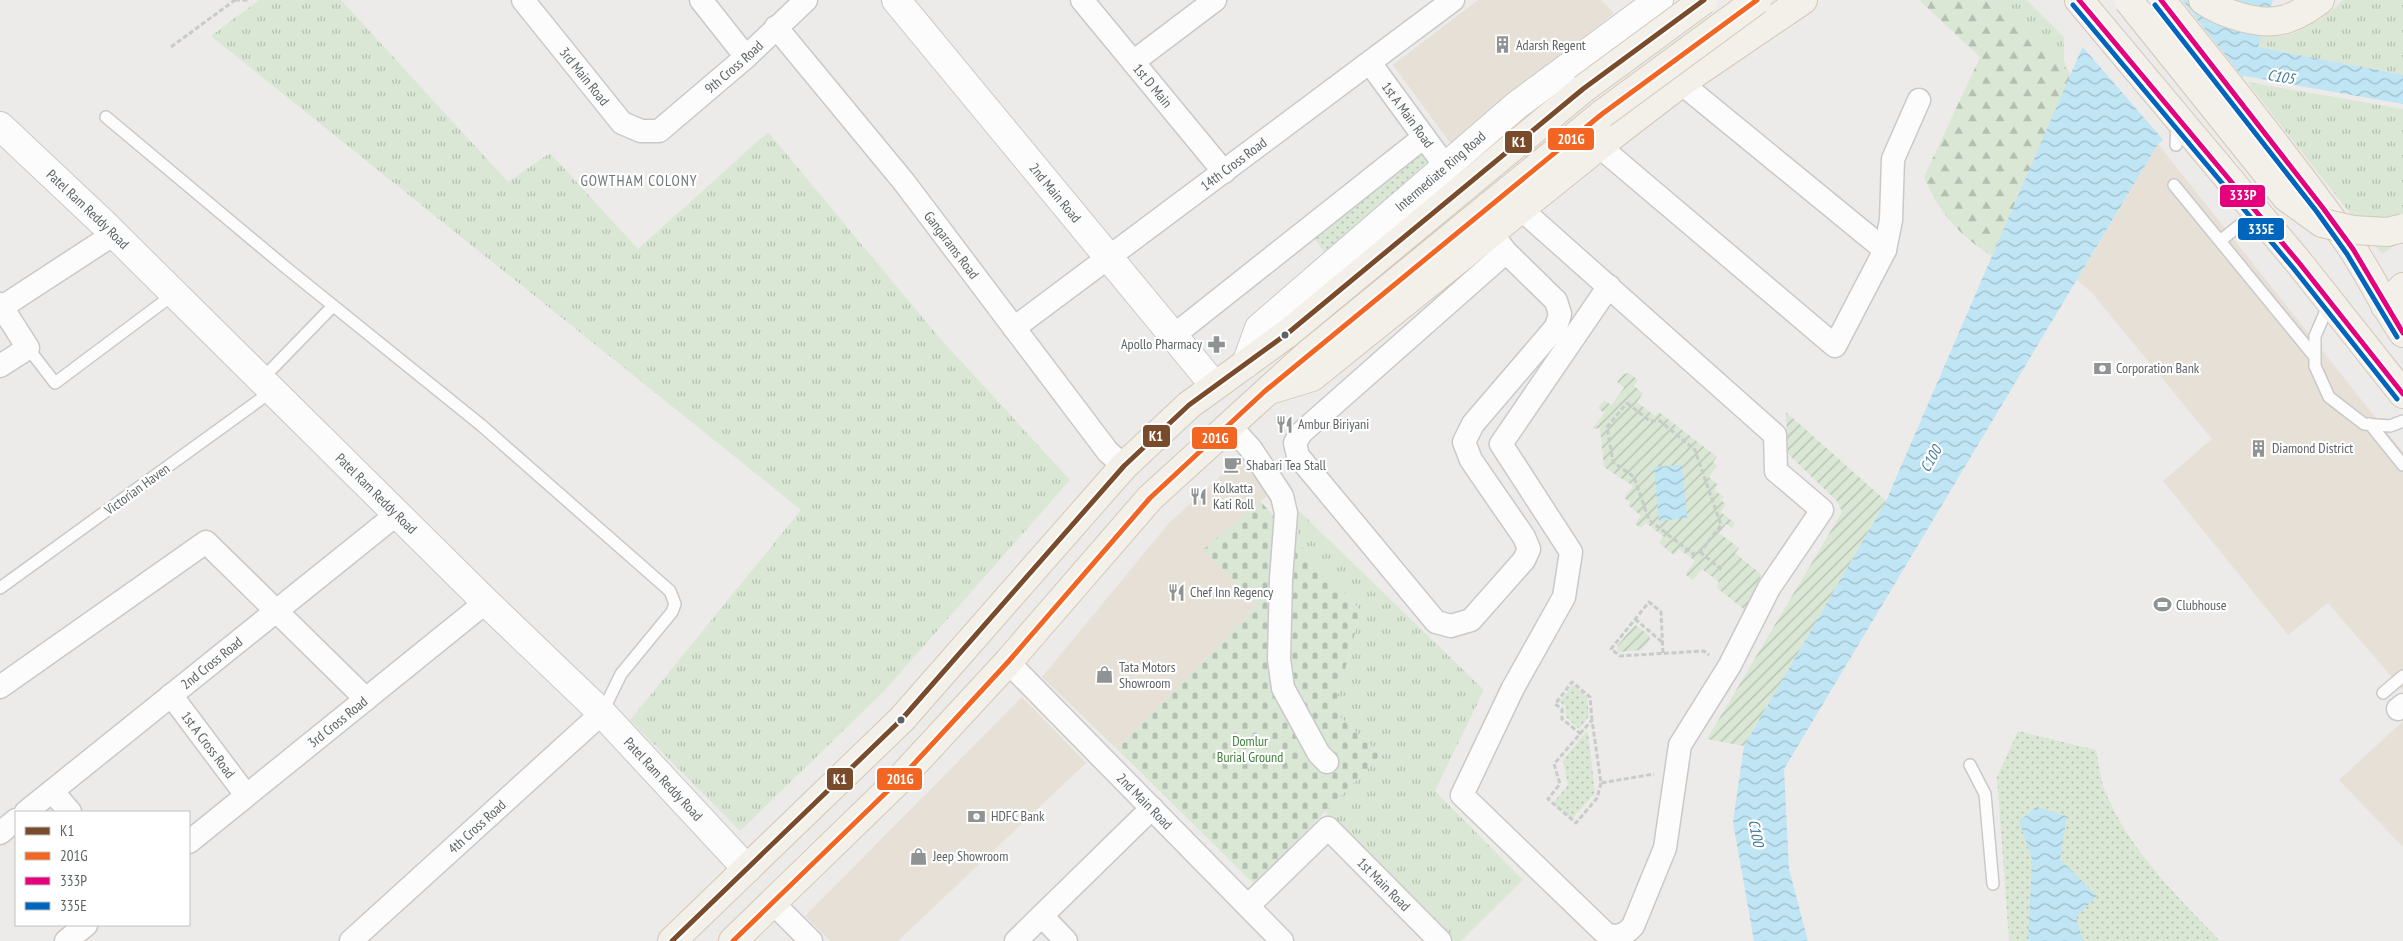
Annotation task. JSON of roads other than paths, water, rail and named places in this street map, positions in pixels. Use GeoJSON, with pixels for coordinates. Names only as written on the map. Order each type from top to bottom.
{"type":"FeatureCollection","features":[{"type":"Feature","properties":{"kind":"main road"},"geometry":{"type":"LineString","coordinates":[[672,941],[902,719],[1124,466],[1214,385],[1246,364],[1288,332],[1582,90],[1704,0]]}},
{"type":"Feature","properties":{"kind":"main road"},"geometry":{"type":"LineString","coordinates":[[733,941],[899,780],[1008,662],[1150,498],[1229,425],[1265,392],[1602,114],[1757,0]]}},
{"type":"Feature","properties":{"kind":"main road"},"geometry":{"type":"LineString","coordinates":[[1265,392],[1312,378],[1498,242],[1521,209],[1599,146],[1682,83],[1803,0]]}},
{"type":"Feature","properties":{"kind":"main road"},"geometry":{"type":"LineString","coordinates":[[2128,0],[2286,197],[2322,223],[2353,230],[2387,232],[2403,228]]}},
{"type":"Feature","properties":{"kind":"main road"},"geometry":{"type":"LineString","coordinates":[[2161,0],[2235,92],[2347,240],[2403,333]]}},
{"type":"Feature","properties":{"kind":"main road"},"geometry":{"type":"LineString","coordinates":[[2203,0],[2215,9],[2245,19],[2284,20],[2301,13],[2320,0]]}},
{"type":"Feature","properties":{"kind":"main road"},"geometry":{"type":"LineString","coordinates":[[2081,2],[2179,133],[2256,212],[2403,394]]}},
{"type":"Feature","properties":{"kind":"main road"},"geometry":{"type":"LineString","coordinates":[[2385,306],[2403,287]]}},
{"type":"Feature","properties":{"kind":"street","name":"3rd Main Road"},"geometry":{"type":"LineString","coordinates":[[522,0],[622,124],[642,131],[659,131]]}},
{"type":"Feature","properties":{"kind":"street"},"geometry":{"type":"LineString","coordinates":[[701,0],[746,57]]}},
{"type":"Feature","properties":{"kind":"street","name":"9th Cross Road"},"geometry":{"type":"LineString","coordinates":[[659,131],[746,57],[806,0]]}},
{"type":"Feature","properties":{"kind":"street","name":"2nd Main Road"},"geometry":{"type":"LineString","coordinates":[[896,0],[1214,385]]}},
{"type":"Feature","properties":{"kind":"street","name":"1st D Main"},"geometry":{"type":"LineString","coordinates":[[1082,0],[1224,172]]}},
{"type":"Feature","properties":{"kind":"street"},"geometry":{"type":"LineString","coordinates":[[1133,62],[1215,0]]}},
{"type":"Feature","properties":{"kind":"street","name":"14th Cross Road"},"geometry":{"type":"LineString","coordinates":[[1014,328],[1453,0]]}},
{"type":"Feature","properties":{"kind":"street","name":"Intermediate Ring Road"},"geometry":{"type":"LineString","coordinates":[[1246,364],[1259,328],[1517,105],[1659,0]]}},
{"type":"Feature","properties":{"kind":"street","name":"Gangarams Road"},"geometry":{"type":"LineString","coordinates":[[776,27],[904,182],[1108,452],[1124,466]]}},
{"type":"Feature","properties":{"kind":"street","name":"1st A Main Road"},"geometry":{"type":"LineString","coordinates":[[1370,63],[1446,167]]}},
{"type":"Feature","properties":{"kind":"street"},"geometry":{"type":"LineString","coordinates":[[1682,83],[1885,250]]}},
{"type":"Feature","properties":{"kind":"street"},"geometry":{"type":"LineString","coordinates":[[1599,146],[1836,346],[1885,250],[1891,220],[1893,159],[1919,100]]}},
{"type":"Feature","properties":{"kind":"street","name":"Patel Ram Reddy Road"},"geometry":{"type":"LineString","coordinates":[[0,126],[175,293],[486,602],[602,713],[747,869]]}},
{"type":"Feature","properties":{"kind":"street"},"geometry":{"type":"LineString","coordinates":[[1173,336],[1424,137]]}},
{"type":"Feature","properties":{"kind":"street"},"geometry":{"type":"LineString","coordinates":[[1521,209],[1609,286],[1775,435],[1776,471],[1822,510],[1769,588],[1734,657],[1680,745],[1665,848],[1633,926],[1617,936],[1606,934],[1462,795],[1513,688],[1564,597],[1571,552],[1501,444],[1609,286]]}},
{"type":"Feature","properties":{"kind":"street"},"geometry":{"type":"LineString","coordinates":[[0,366],[28,348],[1,305],[114,234]]}},
{"type":"Feature","properties":{"kind":"street"},"geometry":{"type":"LineString","coordinates":[[1498,242],[1556,301],[1560,314],[1556,327],[1473,424],[1464,442],[1470,460],[1524,537],[1529,549],[1524,560],[1471,620],[1451,626],[1436,622],[1298,456],[1295,443],[1301,433],[1498,242]]}},
{"type":"Feature","properties":{"kind":"street"},"geometry":{"type":"LineString","coordinates":[[1229,425],[1251,449],[1282,496],[1286,513],[1281,579],[1279,660],[1283,688],[1319,754],[1326,762]]}},
{"type":"Feature","properties":{"kind":"street","name":"2nd Cross Road"},"geometry":{"type":"LineString","coordinates":[[27,811],[397,514]]}},
{"type":"Feature","properties":{"kind":"street"},"geometry":{"type":"LineString","coordinates":[[0,687],[206,542],[278,610],[366,699]]}},
{"type":"Feature","properties":{"kind":"street","name":"3rd Cross Road"},"geometry":{"type":"LineString","coordinates":[[190,841],[486,602]]}},
{"type":"Feature","properties":{"kind":"street","name":"2nd Main Road"},"geometry":{"type":"LineString","coordinates":[[1008,662],[1282,941]]}},
{"type":"Feature","properties":{"kind":"street","name":"1st A Cross Road"},"geometry":{"type":"LineString","coordinates":[[171,695],[246,795]]}},
{"type":"Feature","properties":{"kind":"street","name":"4th Cross Road"},"geometry":{"type":"LineString","coordinates":[[351,941],[602,713]]}},
{"type":"Feature","properties":{"kind":"street"},"geometry":{"type":"LineString","coordinates":[[52,791],[69,811]]}},
{"type":"Feature","properties":{"kind":"street"},"geometry":{"type":"LineString","coordinates":[[1016,941],[1152,808]]}},
{"type":"Feature","properties":{"kind":"street"},"geometry":{"type":"LineString","coordinates":[[0,833],[15,821]]}},
{"type":"Feature","properties":{"kind":"street","name":"1st Main Road"},"geometry":{"type":"LineString","coordinates":[[1248,906],[1328,828],[1440,941]]}},
{"type":"Feature","properties":{"kind":"street"},"geometry":{"type":"LineString","coordinates":[[772,902],[810,941]]}},
{"type":"Feature","properties":{"kind":"street"},"geometry":{"type":"LineString","coordinates":[[1042,916],[1066,941]]}},
{"type":"Feature","properties":{"kind":"street"},"geometry":{"type":"LineString","coordinates":[[66,941],[85,926]]}},
{"type":"Feature","properties":{"kind":"lane"},"geometry":{"type":"LineString","coordinates":[[106,117],[333,306],[481,425],[670,591],[675,604],[672,612],[621,674],[602,713]]}},
{"type":"Feature","properties":{"kind":"lane"},"geometry":{"type":"LineString","coordinates":[[2174,185],[2315,357]]}},
{"type":"Feature","properties":{"kind":"lane"},"geometry":{"type":"LineString","coordinates":[[2220,241],[2256,212]]}},
{"type":"Feature","properties":{"kind":"lane"},"geometry":{"type":"LineString","coordinates":[[28,348],[56,383],[175,293]]}},
{"type":"Feature","properties":{"kind":"lane"},"geometry":{"type":"LineString","coordinates":[[2330,302],[2316,336],[2315,357],[2315,366],[2329,397],[2364,424],[2390,426],[2403,421]]}},
{"type":"Feature","properties":{"kind":"lane","name":"Victorian Haven"},"geometry":{"type":"LineString","coordinates":[[0,588],[268,385],[333,306]]}},
{"type":"Feature","properties":{"kind":"lane"},"geometry":{"type":"LineString","coordinates":[[2370,424],[2403,465]]}},
{"type":"Feature","properties":{"kind":"lane"},"geometry":{"type":"LineString","coordinates":[[2383,693],[2403,676]]}},
{"type":"Feature","properties":{"kind":"lane"},"geometry":{"type":"LineString","coordinates":[[1970,766],[1985,794],[1993,884]]}},
{"type":"Feature","properties":{"kind":"water"},"geometry":{"type":"Polygon","coordinates":[[[2127,0],[2273,0],[2258,47],[2403,75],[2403,104],[2244,76],[2158,144],[1784,769],[1789,869],[1808,941],[1754,941],[1733,822],[1744,746],[1886,501],[2082,48],[2127,0]]]}},
{"type":"Feature","properties":{"kind":"water"},"geometry":{"type":"Polygon","coordinates":[[[1682,465],[1687,518],[1659,521],[1654,467],[1682,465]]]}},
{"type":"Feature","properties":{"kind":"water"},"geometry":{"type":"Polygon","coordinates":[[[2036,807],[2067,816],[2060,859],[2097,896],[2076,917],[2083,941],[2028,941],[2032,859],[2019,821],[2036,807]]]}},
{"type":"Feature","properties":{"kind":"place","name":"Adarsh Regent"},"geometry":{"type":"Point","coordinates":[1502,45]}},
{"type":"Feature","properties":{"kind":"place","name":"Apollo Pharmacy"},"geometry":{"type":"Point","coordinates":[1216,344]}},
{"type":"Feature","properties":{"kind":"place","name":"Corporation Bank"},"geometry":{"type":"Point","coordinates":[2102,368]}},
{"type":"Feature","properties":{"kind":"place","name":"Ambur Biriyani"},"geometry":{"type":"Point","coordinates":[1284,424]}},
{"type":"Feature","properties":{"kind":"place","name":"Diamond District"},"geometry":{"type":"Point","coordinates":[2258,448]}},
{"type":"Feature","properties":{"kind":"place","name":"Shabari Tea Stall"},"geometry":{"type":"Point","coordinates":[1232,465]}},
{"type":"Feature","properties":{"kind":"place","name":"Kolkatta Kati Roll"},"geometry":{"type":"Point","coordinates":[1199,496]}},
{"type":"Feature","properties":{"kind":"place","name":"Chef Inn Regency"},"geometry":{"type":"Point","coordinates":[1176,592]}},
{"type":"Feature","properties":{"kind":"place","name":"Clubhouse"},"geometry":{"type":"Point","coordinates":[2162,605]}},
{"type":"Feature","properties":{"kind":"place","name":"Tata Motors Showroom"},"geometry":{"type":"Point","coordinates":[1105,675]}},
{"type":"Feature","properties":{"kind":"place","name":"HDFC Bank"},"geometry":{"type":"Point","coordinates":[977,816]}},
{"type":"Feature","properties":{"kind":"place","name":"Jeep Showroom"},"geometry":{"type":"Point","coordinates":[919,856]}},
{"type":"Feature","properties":{"kind":"district","name":"GOWTHAM COLONY"},"geometry":{"type":"Point","coordinates":[639,181]}},
{"type":"Feature","properties":{"kind":"water label","name":"C105"},"geometry":{"type":"Point","coordinates":[2281,77]}},
{"type":"Feature","properties":{"kind":"water label","name":"C100"},"geometry":{"type":"Point","coordinates":[1931,459]}},
{"type":"Feature","properties":{"kind":"water label","name":"C100"},"geometry":{"type":"Point","coordinates":[1756,833]}},
{"type":"Feature","properties":{"kind":"park label","name":"Domlur Burial Ground"},"geometry":{"type":"Point","coordinates":[1250,750]}}]}
